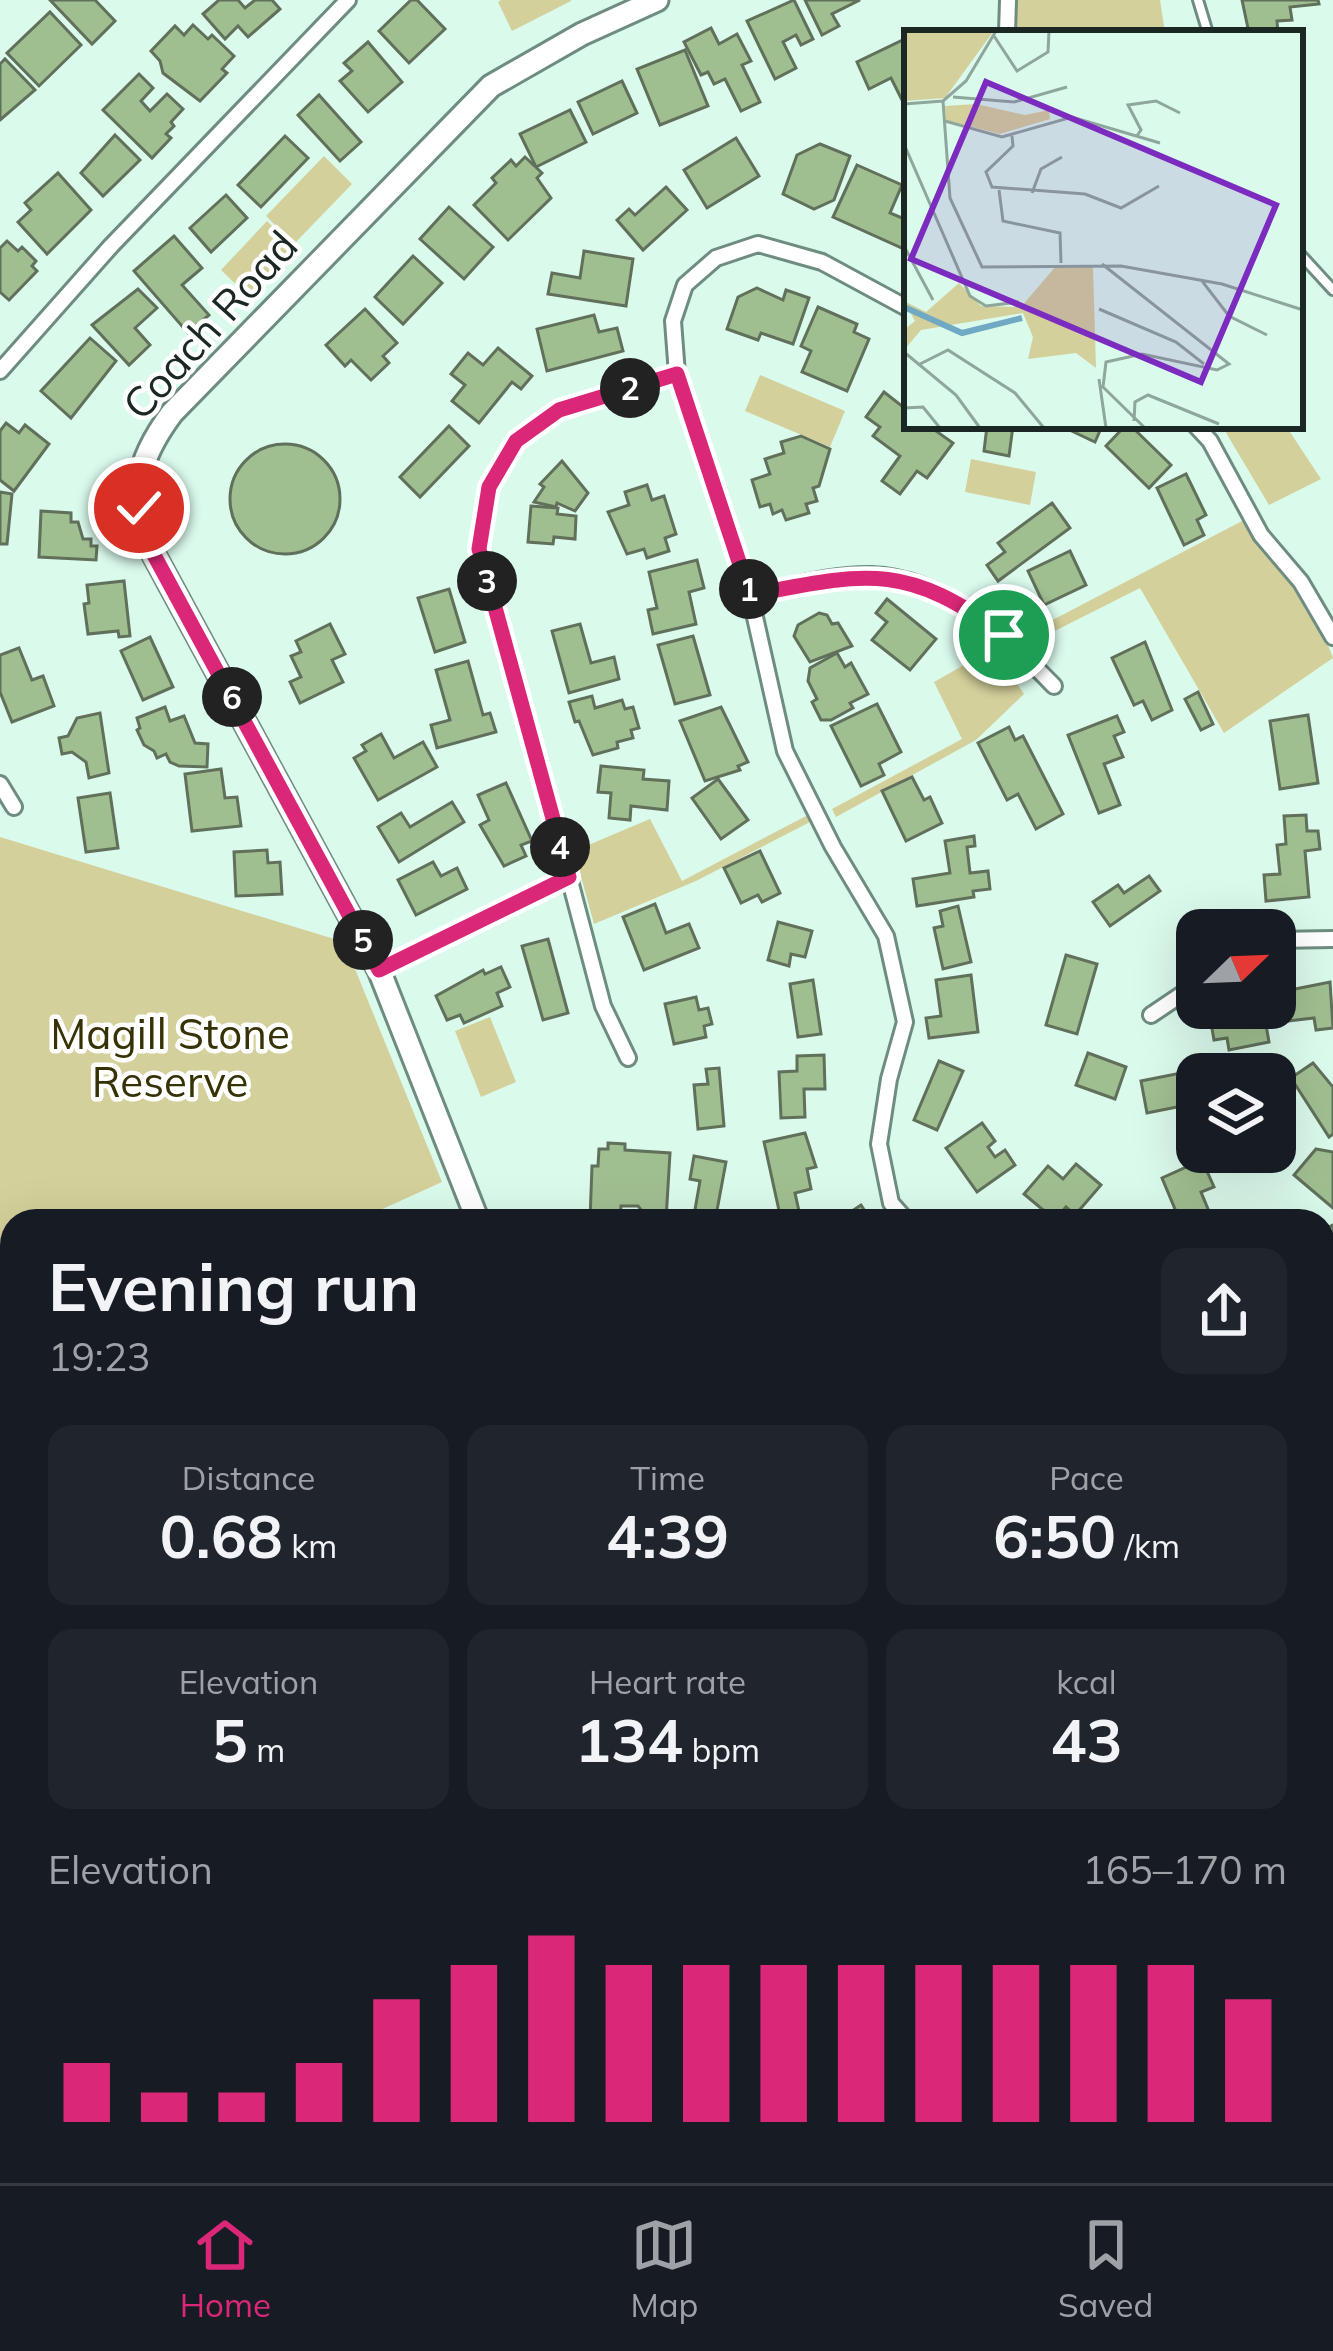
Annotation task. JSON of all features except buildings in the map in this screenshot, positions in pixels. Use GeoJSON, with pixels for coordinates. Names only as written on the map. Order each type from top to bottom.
{"type":"FeatureCollection","features":[{"type":"Feature","properties":{"kind":"street"},"geometry":{"type":"LineString","coordinates":[[0,371],[111,246],[348,0]]}},
{"type":"Feature","properties":{"kind":"street","name":"Coach Road"},"geometry":{"type":"LineString","coordinates":[[473,1209],[379,970],[154,555],[139,508],[140,471],[172,412],[491,86],[582,34],[658,0]]}},
{"type":"Feature","properties":{"kind":"street"},"geometry":{"type":"LineString","coordinates":[[1007,30],[1008,0]]}},
{"type":"Feature","properties":{"kind":"street"},"geometry":{"type":"LineString","coordinates":[[896,1209],[891,1203],[879,1144],[889,1079],[905,1022],[886,936],[833,847],[785,751],[750,595],[677,374],[673,321],[686,285],[716,258],[758,244],[822,262],[904,306]]}},
{"type":"Feature","properties":{"kind":"street"},"geometry":{"type":"LineString","coordinates":[[628,1058],[602,1006],[479,549],[489,487],[516,441],[559,410],[677,374]]}},
{"type":"Feature","properties":{"kind":"street"},"geometry":{"type":"LineString","coordinates":[[1199,429],[1261,535],[1300,582],[1333,637]]}},
{"type":"Feature","properties":{"kind":"street"},"geometry":{"type":"LineString","coordinates":[[750,595],[873,575],[920,585],[970,610],[1004,635],[1054,686]]}},
{"type":"Feature","properties":{"kind":"street"},"geometry":{"type":"LineString","coordinates":[[0,784],[14,807]]}},
{"type":"Feature","properties":{"kind":"street"},"geometry":{"type":"LineString","coordinates":[[379,970],[569,877]]}},
{"type":"Feature","properties":{"kind":"street"},"geometry":{"type":"LineString","coordinates":[[1296,940],[1333,939]]}},
{"type":"Feature","properties":{"kind":"street"},"geometry":{"type":"LineString","coordinates":[[1151,1016],[1176,999]]}},
{"type":"Feature","properties":{"kind":"lane"},"geometry":{"type":"LineString","coordinates":[[1198,0],[1207,30]]}},
{"type":"Feature","properties":{"kind":"lane"},"geometry":{"type":"LineString","coordinates":[[1303,257],[1333,290]]}},
{"type":"Feature","properties":{"kind":"green space"},"geometry":{"type":"Polygon","coordinates":[[[501,0],[571,0],[571,1],[512,31],[501,0]]]}},
{"type":"Feature","properties":{"kind":"green space"},"geometry":{"type":"Polygon","coordinates":[[[1015,0],[1160,0],[1165,30],[1015,30],[1015,0]]]}},
{"type":"Feature","properties":{"kind":"green space"},"geometry":{"type":"Polygon","coordinates":[[[324,156],[352,184],[294,244],[266,216],[324,156]]]}},
{"type":"Feature","properties":{"kind":"green space"},"geometry":{"type":"Polygon","coordinates":[[[267,221],[293,246],[247,295],[221,270],[267,221]]]}},
{"type":"Feature","properties":{"kind":"green space"},"geometry":{"type":"Polygon","coordinates":[[[760,375],[845,411],[830,447],[745,411],[760,375]]]}},
{"type":"Feature","properties":{"kind":"green space"},"geometry":{"type":"Polygon","coordinates":[[[1224,429],[1288,429],[1321,479],[1269,505],[1224,429]]]}},
{"type":"Feature","properties":{"kind":"green space"},"geometry":{"type":"Polygon","coordinates":[[[971,459],[1036,472],[1030,505],[965,492],[971,459]]]}},
{"type":"Feature","properties":{"kind":"green space"},"geometry":{"type":"Polygon","coordinates":[[[1244,520],[1313,607],[1333,658],[1224,733],[1140,588],[1033,642],[1022,636],[1244,520]]]}},
{"type":"Feature","properties":{"kind":"green space"},"geometry":{"type":"Polygon","coordinates":[[[994,648],[1024,694],[976,740],[836,817],[832,809],[962,739],[934,682],[994,648]]]}},
{"type":"Feature","properties":{"kind":"green space"},"geometry":{"type":"Polygon","coordinates":[[[808,815],[812,821],[696,881],[594,924],[574,851],[650,819],[682,881],[808,815]]]}},
{"type":"Feature","properties":{"kind":"green space","name":"Magill Stone Reserve"},"geometry":{"type":"Polygon","coordinates":[[[0,837],[344,942],[442,1182],[382,1209],[0,1209],[0,837]]]}},
{"type":"Feature","properties":{"kind":"green space"},"geometry":{"type":"Polygon","coordinates":[[[490,1017],[516,1082],[481,1097],[455,1031],[490,1017]]]}},
{"type":"Feature","properties":{"kind":"route"},"geometry":{"type":"LineString","coordinates":[[139,508],[154,555],[379,970],[569,877],[479,549],[489,487],[516,441],[559,410],[677,374],[750,595],[873,575],[920,585],[970,610],[1004,635]]}}]}
